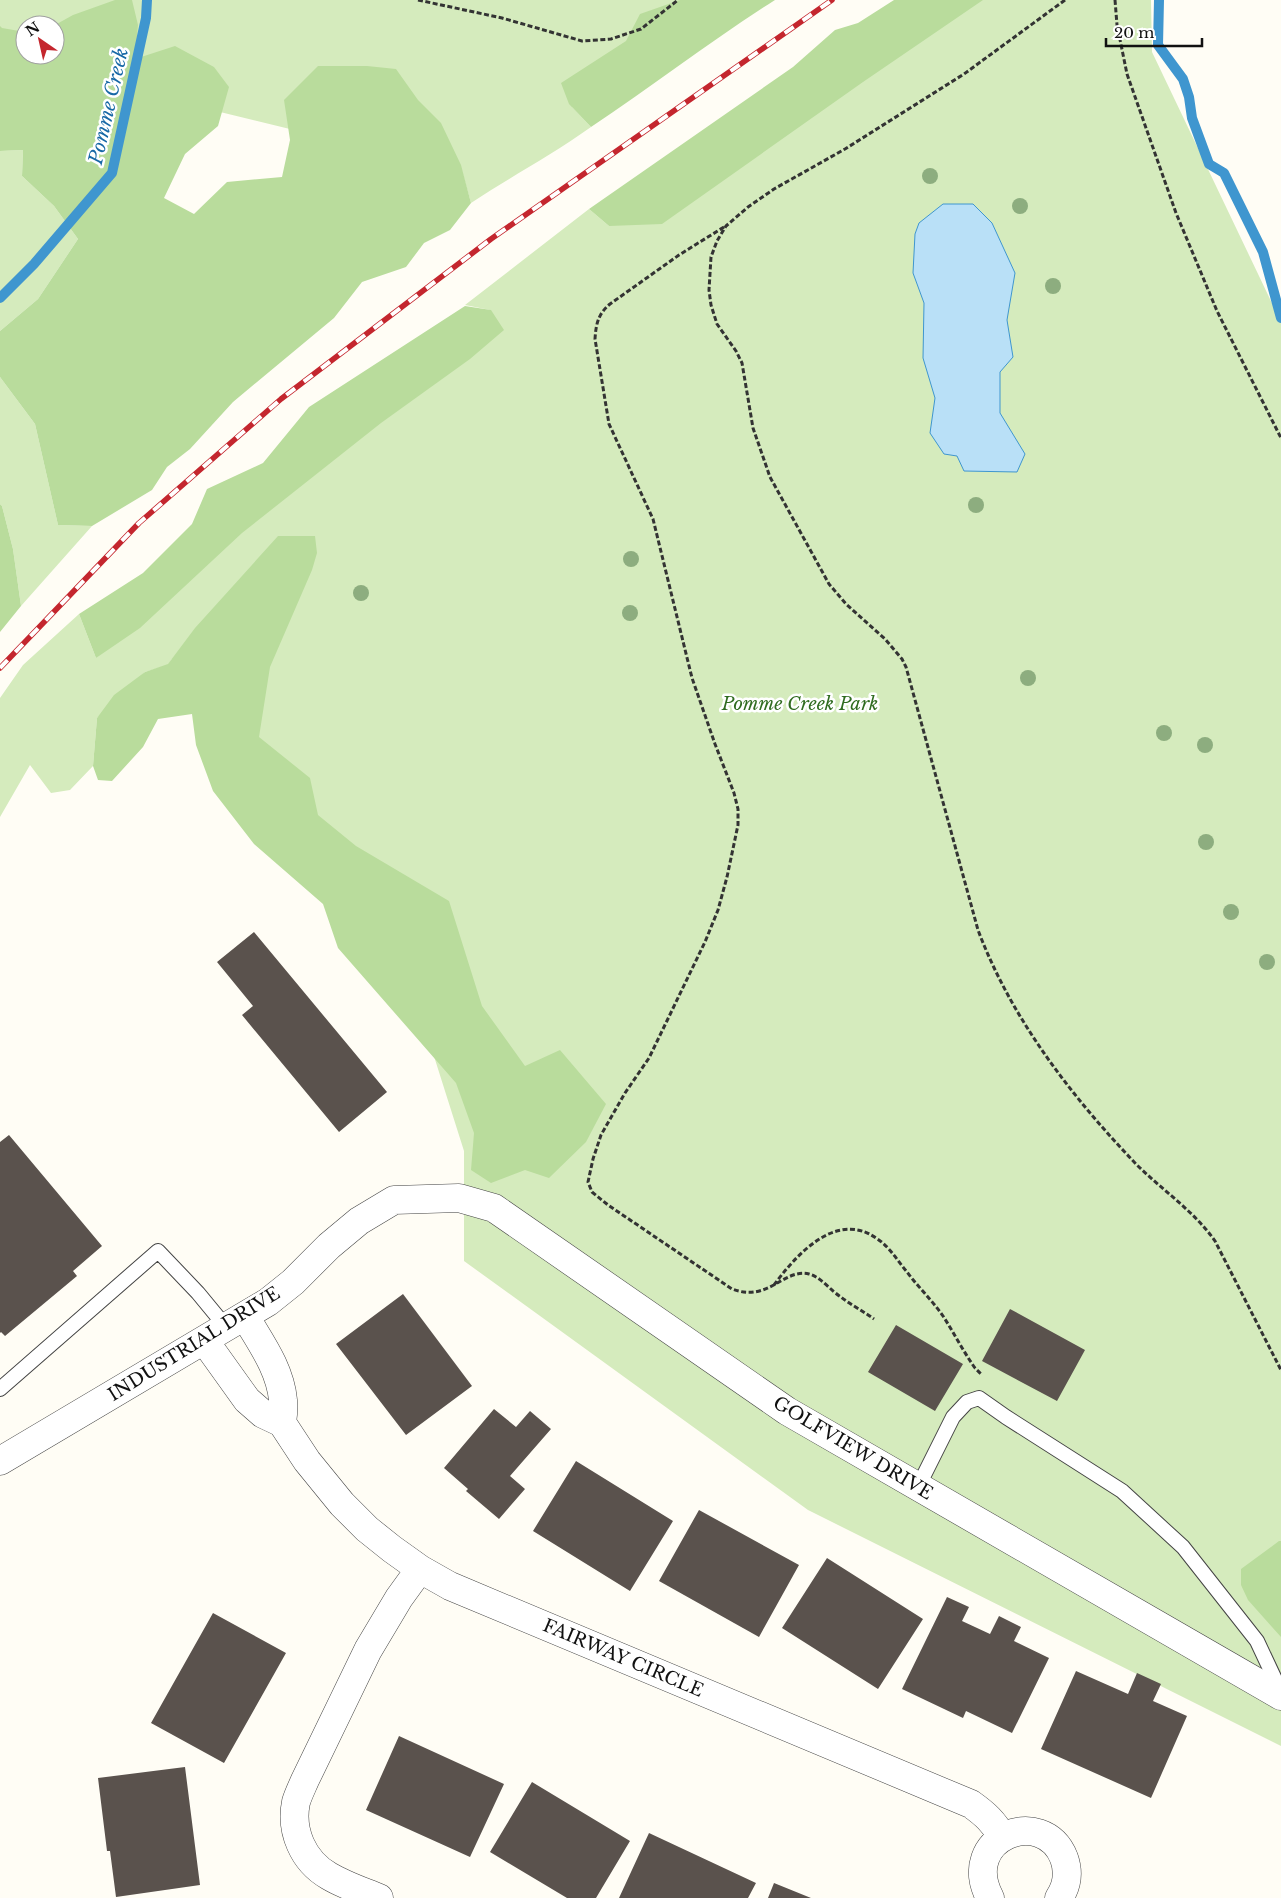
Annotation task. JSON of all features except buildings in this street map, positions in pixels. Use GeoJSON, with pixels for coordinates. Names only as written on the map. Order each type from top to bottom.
{"type":"FeatureCollection","features":[{"type":"Feature","properties":{"kind":"street","name":"INDUSTRIAL DRIVE"},"geometry":{"type":"LineString","coordinates":[[0,1461],[268,1302],[294,1282],[329,1246],[360,1221],[394,1200],[433,1198]]}},
{"type":"Feature","properties":{"kind":"street","name":"GOLFVIEW DRIVE"},"geometry":{"type":"LineString","coordinates":[[433,1198],[459,1198],[494,1208],[787,1411],[1281,1695]]}},
{"type":"Feature","properties":{"kind":"street"},"geometry":{"type":"LineString","coordinates":[[225,1327],[274,1366],[284,1401],[282,1423]]}},
{"type":"Feature","properties":{"kind":"street","name":"FAIRWAY CIRCLE"},"geometry":{"type":"LineString","coordinates":[[225,1327],[237,1388],[263,1414],[282,1423],[307,1461],[342,1504],[367,1529],[420,1569],[450,1586],[971,1804],[986,1814],[1002,1838]]}},
{"type":"Feature","properties":{"kind":"street"},"geometry":{"type":"LineString","coordinates":[[237,1388],[274,1366]]}},
{"type":"Feature","properties":{"kind":"street"},"geometry":{"type":"LineString","coordinates":[[379,1898],[329,1876],[318,1868],[308,1858],[300,1844],[294,1816],[297,1800],[305,1780],[368,1650],[399,1598],[420,1569]]}},
{"type":"Feature","properties":{"kind":"street"},"geometry":{"type":"LineString","coordinates":[[990,1898],[985,1888],[983,1877],[983,1866],[987,1855],[993,1845],[1002,1838],[1024,1831],[1036,1832],[1046,1836],[1062,1853],[1067,1875],[1065,1886],[1059,1898]]}},
{"type":"Feature","properties":{"kind":"lane"},"geometry":{"type":"LineString","coordinates":[[0,1388],[158,1251],[198,1293],[225,1327]]}},
{"type":"Feature","properties":{"kind":"lane"},"geometry":{"type":"LineString","coordinates":[[918,1487],[953,1417],[967,1402],[979,1398],[1122,1491],[1183,1547],[1257,1641],[1281,1695]]}},
{"type":"Feature","properties":{"kind":"path"},"geometry":{"type":"LineString","coordinates":[[418,0],[502,18],[582,41],[611,39],[640,28],[678,0]]}},
{"type":"Feature","properties":{"kind":"path"},"geometry":{"type":"LineString","coordinates":[[874,1318],[840,1297],[809,1274],[798,1274],[772,1287],[754,1292],[742,1292],[732,1289],[608,1205],[592,1192],[588,1182],[601,1135],[625,1093],[649,1058],[705,942],[718,910],[727,877],[738,817],[734,792],[692,678],[653,519],[609,424],[595,338],[597,320],[602,311],[610,304],[726,226],[748,207],[774,189],[845,149],[964,74],[1066,0]]}},
{"type":"Feature","properties":{"kind":"path"},"geometry":{"type":"LineString","coordinates":[[1115,0],[1117,24],[1127,74],[1176,214],[1217,311],[1281,438]]}},
{"type":"Feature","properties":{"kind":"path"},"geometry":{"type":"LineString","coordinates":[[726,226],[716,241],[711,257],[709,290],[717,324],[742,363],[753,428],[764,461],[778,493],[829,584],[846,604],[894,649],[906,668],[978,930],[994,970],[1016,1011],[1042,1051],[1088,1108],[1136,1163],[1205,1227],[1215,1241],[1281,1370]]}},
{"type":"Feature","properties":{"kind":"path"},"geometry":{"type":"LineString","coordinates":[[772,1287],[795,1259],[828,1233],[842,1229],[861,1231],[875,1236],[894,1255],[943,1316],[975,1368],[987,1379]]}},
{"type":"Feature","properties":{"kind":"green space"},"geometry":{"type":"Polygon","coordinates":[[[0,0],[716,0],[572,107],[591,127],[471,203],[462,171],[138,92],[65,59],[65,15],[15,15],[15,47],[0,42],[0,0]]]}},
{"type":"Feature","properties":{"kind":"green space"},"geometry":{"type":"Polygon","coordinates":[[[115,0],[132,0],[138,25],[135,59],[175,46],[214,67],[229,87],[218,126],[185,154],[164,198],[194,214],[227,182],[282,177],[290,140],[284,100],[318,66],[367,66],[396,69],[418,100],[441,123],[461,165],[471,203],[450,230],[424,243],[406,267],[362,282],[334,318],[233,402],[190,449],[167,467],[152,490],[92,526],[58,525],[35,424],[0,377],[0,331],[38,299],[78,239],[54,206],[22,176],[23,150],[0,151],[0,26],[15,30],[15,65],[65,65],[65,19],[115,0]]]}},
{"type":"Feature","properties":{"kind":"green space"},"geometry":{"type":"Polygon","coordinates":[[[680,0],[775,0],[591,127],[569,104],[561,83],[626,41],[640,14],[680,0]]]}},
{"type":"Feature","properties":{"kind":"green space"},"geometry":{"type":"Polygon","coordinates":[[[894,0],[983,0],[662,224],[609,226],[589,209],[793,67],[835,30],[858,23],[894,0]]]}},
{"type":"Feature","properties":{"kind":"green space","name":"Pomme Creek Park"},"geometry":{"type":"Polygon","coordinates":[[[963,0],[1151,0],[1152,52],[1281,322],[1281,1746],[808,1510],[464,1261],[464,1151],[413,990],[172,659],[168,665],[145,672],[97,718],[93,766],[70,790],[51,793],[30,765],[0,817],[0,698],[23,665],[79,614],[96,658],[185,559],[490,310],[465,305],[589,209],[609,226],[963,0]]]}},
{"type":"Feature","properties":{"kind":"green space"},"geometry":{"type":"Polygon","coordinates":[[[23,150],[22,176],[54,206],[78,239],[38,299],[0,331],[0,151],[23,150]]]}},
{"type":"Feature","properties":{"kind":"green space"},"geometry":{"type":"Polygon","coordinates":[[[465,306],[491,310],[504,330],[470,359],[381,423],[242,533],[140,628],[96,658],[79,614],[143,573],[192,524],[207,489],[263,463],[309,407],[465,306]]]}},
{"type":"Feature","properties":{"kind":"green space"},"geometry":{"type":"Polygon","coordinates":[[[0,377],[35,424],[58,525],[92,526],[21,606],[13,549],[0,504],[0,377]]]}},
{"type":"Feature","properties":{"kind":"green space"},"geometry":{"type":"Polygon","coordinates":[[[0,504],[13,549],[21,606],[0,632],[0,504]]]}},
{"type":"Feature","properties":{"kind":"green space"},"geometry":{"type":"Polygon","coordinates":[[[278,536],[315,536],[317,553],[312,570],[270,667],[259,737],[310,778],[318,815],[356,846],[449,901],[482,1006],[525,1066],[560,1050],[606,1104],[586,1142],[549,1178],[525,1170],[491,1183],[471,1170],[474,1133],[456,1083],[338,948],[323,904],[254,844],[213,791],[196,745],[192,714],[158,719],[143,747],[112,781],[98,780],[93,766],[97,718],[114,695],[145,672],[168,664],[195,628],[278,536]]]}},
{"type":"Feature","properties":{"kind":"green space"},"geometry":{"type":"Polygon","coordinates":[[[1281,1541],[1281,1637],[1248,1600],[1241,1585],[1241,1569],[1281,1541]]]}},
{"type":"Feature","properties":{"kind":"water"},"geometry":{"type":"Polygon","coordinates":[[[943,204],[973,204],[992,223],[1015,273],[1007,320],[1013,357],[1000,372],[1000,413],[1025,454],[1017,472],[964,471],[957,456],[944,454],[930,433],[935,398],[923,358],[924,303],[913,273],[915,234],[919,223],[943,204]]]}},
{"type":"Feature","properties":{"kind":"waterway","name":"Pomme Creek"},"geometry":{"type":"LineString","coordinates":[[0,298],[34,264],[112,173],[146,18],[147,0]]}},
{"type":"Feature","properties":{"kind":"waterway"},"geometry":{"type":"LineString","coordinates":[[1159,0],[1158,45],[1183,79],[1189,97],[1192,118],[1209,164],[1224,173],[1263,252],[1281,318]]}},
{"type":"Feature","properties":{"kind":"railway"},"geometry":{"type":"LineString","coordinates":[[0,668],[139,523],[281,399],[491,239],[832,0]]}}]}
